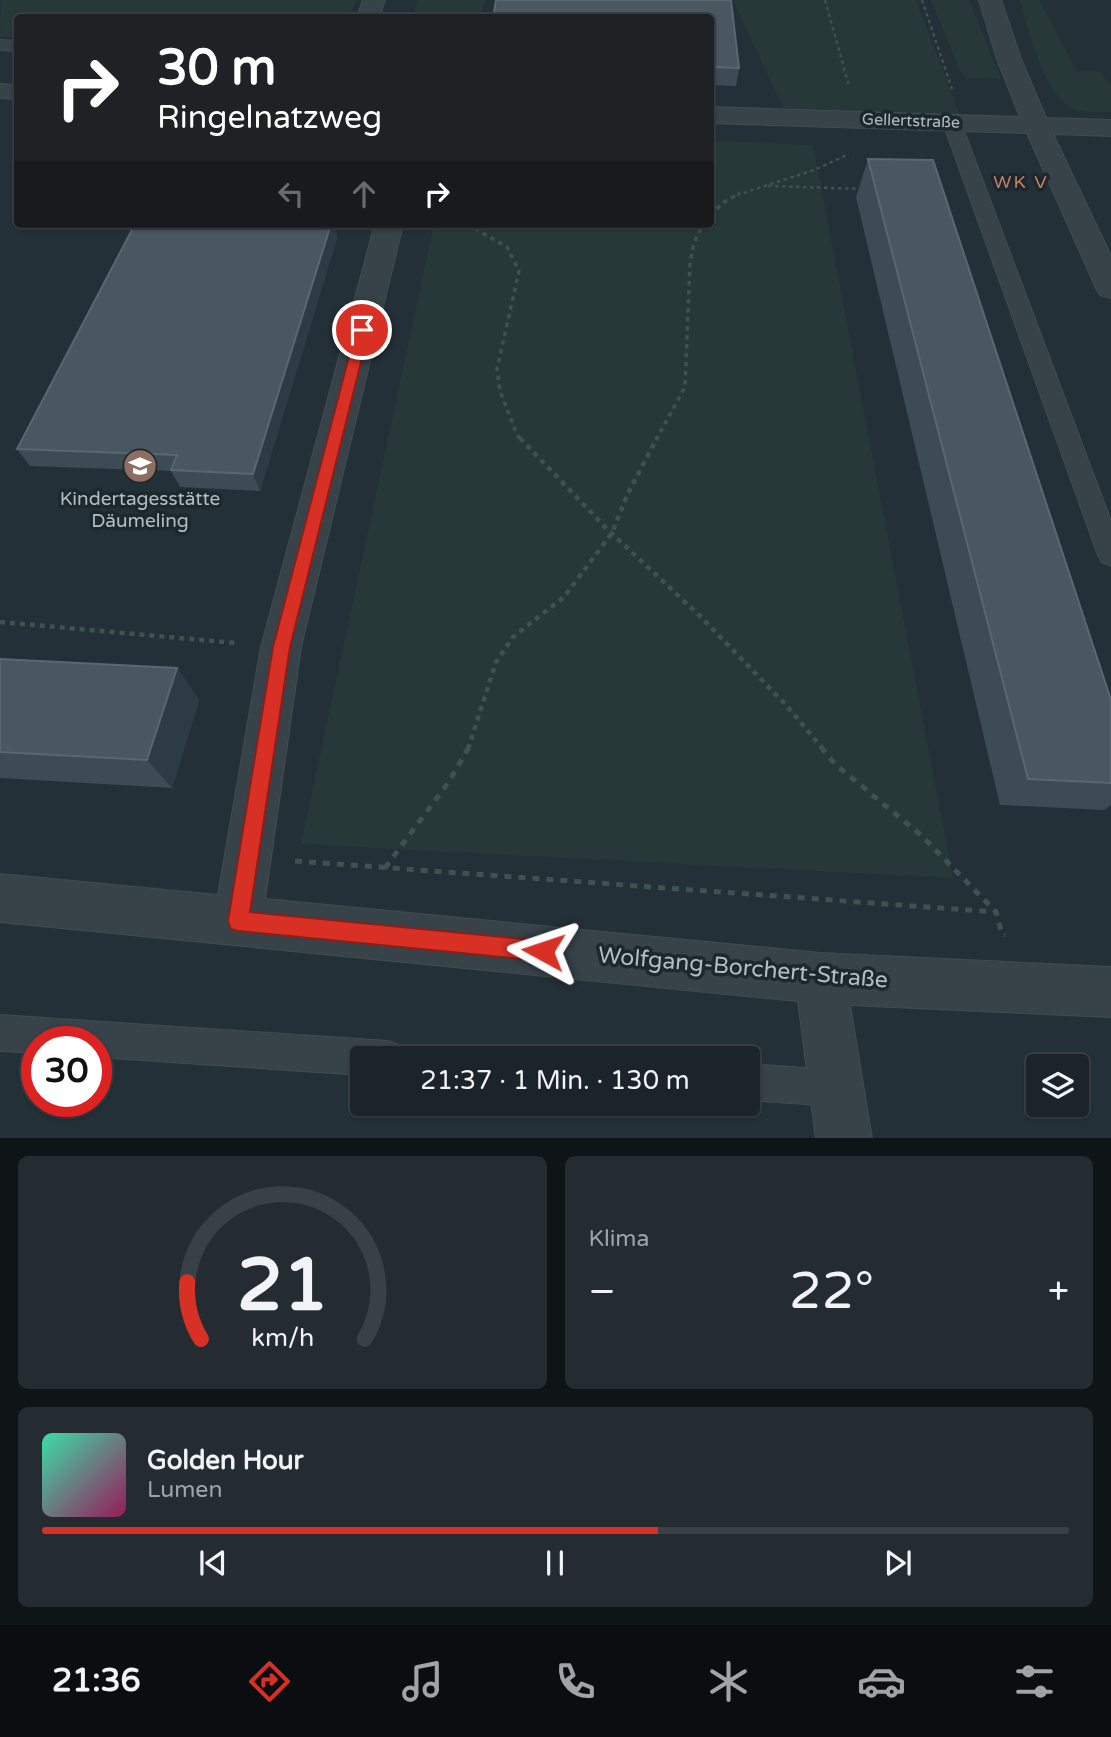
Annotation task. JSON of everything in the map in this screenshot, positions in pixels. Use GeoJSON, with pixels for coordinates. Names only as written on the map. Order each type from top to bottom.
{"type":"FeatureCollection","features":[{"type":"Feature","properties":{"kind":"street"},"geometry":{"type":"LineString","coordinates":[[990,0],[1009,59],[1111,288]]}},
{"type":"Feature","properties":{"kind":"street","name":"Gellertstraße"},"geometry":{"type":"LineString","coordinates":[[714,115],[1111,128]]}},
{"type":"Feature","properties":{"kind":"street"},"geometry":{"type":"LineString","coordinates":[[238,921],[281,647],[388,228]]}},
{"type":"Feature","properties":{"kind":"street","name":"Wolfgang-Borchert-Straße"},"geometry":{"type":"LineString","coordinates":[[0,898],[820,978],[1111,992]]}},
{"type":"Feature","properties":{"kind":"street"},"geometry":{"type":"LineString","coordinates":[[820,978],[844,1138]]}},
{"type":"Feature","properties":{"kind":"lane"},"geometry":{"type":"LineString","coordinates":[[958,123],[1111,555]]}},
{"type":"Feature","properties":{"kind":"lane"},"geometry":{"type":"LineString","coordinates":[[0,1033],[350,1056]]}},
{"type":"Feature","properties":{"kind":"lane"},"geometry":{"type":"LineString","coordinates":[[760,1083],[836,1088]]}},
{"type":"Feature","properties":{"kind":"path"},"geometry":{"type":"LineString","coordinates":[[825,0],[858,120]]}},
{"type":"Feature","properties":{"kind":"path"},"geometry":{"type":"LineString","coordinates":[[922,0],[958,123]]}},
{"type":"Feature","properties":{"kind":"path"},"geometry":{"type":"LineString","coordinates":[[714,211],[739,194],[813,173],[853,151]]}},
{"type":"Feature","properties":{"kind":"path"},"geometry":{"type":"LineString","coordinates":[[764,186],[871,189]]}},
{"type":"Feature","properties":{"kind":"path"},"geometry":{"type":"LineString","coordinates":[[474,228],[507,247],[519,271],[497,369],[500,391],[517,435],[612,533],[700,616],[786,705],[835,764],[922,836],[996,912],[1002,934],[1016,935]]}},
{"type":"Feature","properties":{"kind":"path"},"geometry":{"type":"LineString","coordinates":[[385,868],[448,783],[471,744],[496,662],[522,629],[564,597],[612,533],[628,494],[685,387],[690,263],[694,243],[701,228]]}},
{"type":"Feature","properties":{"kind":"path"},"geometry":{"type":"LineString","coordinates":[[0,622],[281,647]]}},
{"type":"Feature","properties":{"kind":"path"},"geometry":{"type":"LineString","coordinates":[[291,861],[996,912]]}},
{"type":"Feature","properties":{"kind":"green space"},"geometry":{"type":"Polygon","coordinates":[[[1,0],[356,0],[350,14],[14,14],[14,37],[0,37],[1,0]]]}},
{"type":"Feature","properties":{"kind":"green space"},"geometry":{"type":"Polygon","coordinates":[[[418,0],[485,0],[481,14],[413,14],[418,0]]]}},
{"type":"Feature","properties":{"kind":"green space"},"geometry":{"type":"Polygon","coordinates":[[[733,0],[916,0],[960,115],[783,108],[733,0]]]}},
{"type":"Feature","properties":{"kind":"green space"},"geometry":{"type":"Polygon","coordinates":[[[931,0],[969,0],[1001,79],[967,78],[960,71],[931,0]]]}},
{"type":"Feature","properties":{"kind":"green space"},"geometry":{"type":"Polygon","coordinates":[[[1020,0],[1039,0],[1077,71],[1101,72],[1107,83],[1111,83],[1111,112],[1072,108],[1053,90],[1038,60],[1020,0]]]}},
{"type":"Feature","properties":{"kind":"green space"},"geometry":{"type":"Polygon","coordinates":[[[714,141],[813,145],[953,878],[301,844],[433,228],[714,228],[714,141]]]}},
{"type":"Feature","properties":{"kind":"building"},"geometry":{"type":"Polygon","coordinates":[[[496,0],[731,0],[739,68],[714,67],[714,14],[494,14],[496,0]]]}},
{"type":"Feature","properties":{"kind":"building"},"geometry":{"type":"Polygon","coordinates":[[[868,159],[933,160],[1111,700],[1111,783],[1028,779],[868,159]]]}},
{"type":"Feature","properties":{"kind":"building"},"geometry":{"type":"Polygon","coordinates":[[[133,228],[330,228],[253,474],[171,470],[177,455],[17,449],[133,228]]]}},
{"type":"Feature","properties":{"kind":"building"},"geometry":{"type":"Polygon","coordinates":[[[0,659],[177,668],[147,760],[0,752],[0,659]]]}},
{"type":"Feature","properties":{"kind":"place","name":"Kindertagesstätte Däumeling"},"geometry":{"type":"Point","coordinates":[140,466]}},
{"type":"Feature","properties":{"kind":"district","name":"WK V"},"geometry":{"type":"Point","coordinates":[1021,182]}},
{"type":"Feature","properties":{"kind":"route"},"geometry":{"type":"LineString","coordinates":[[362,330],[281,647],[238,921],[543,951]]}}]}
